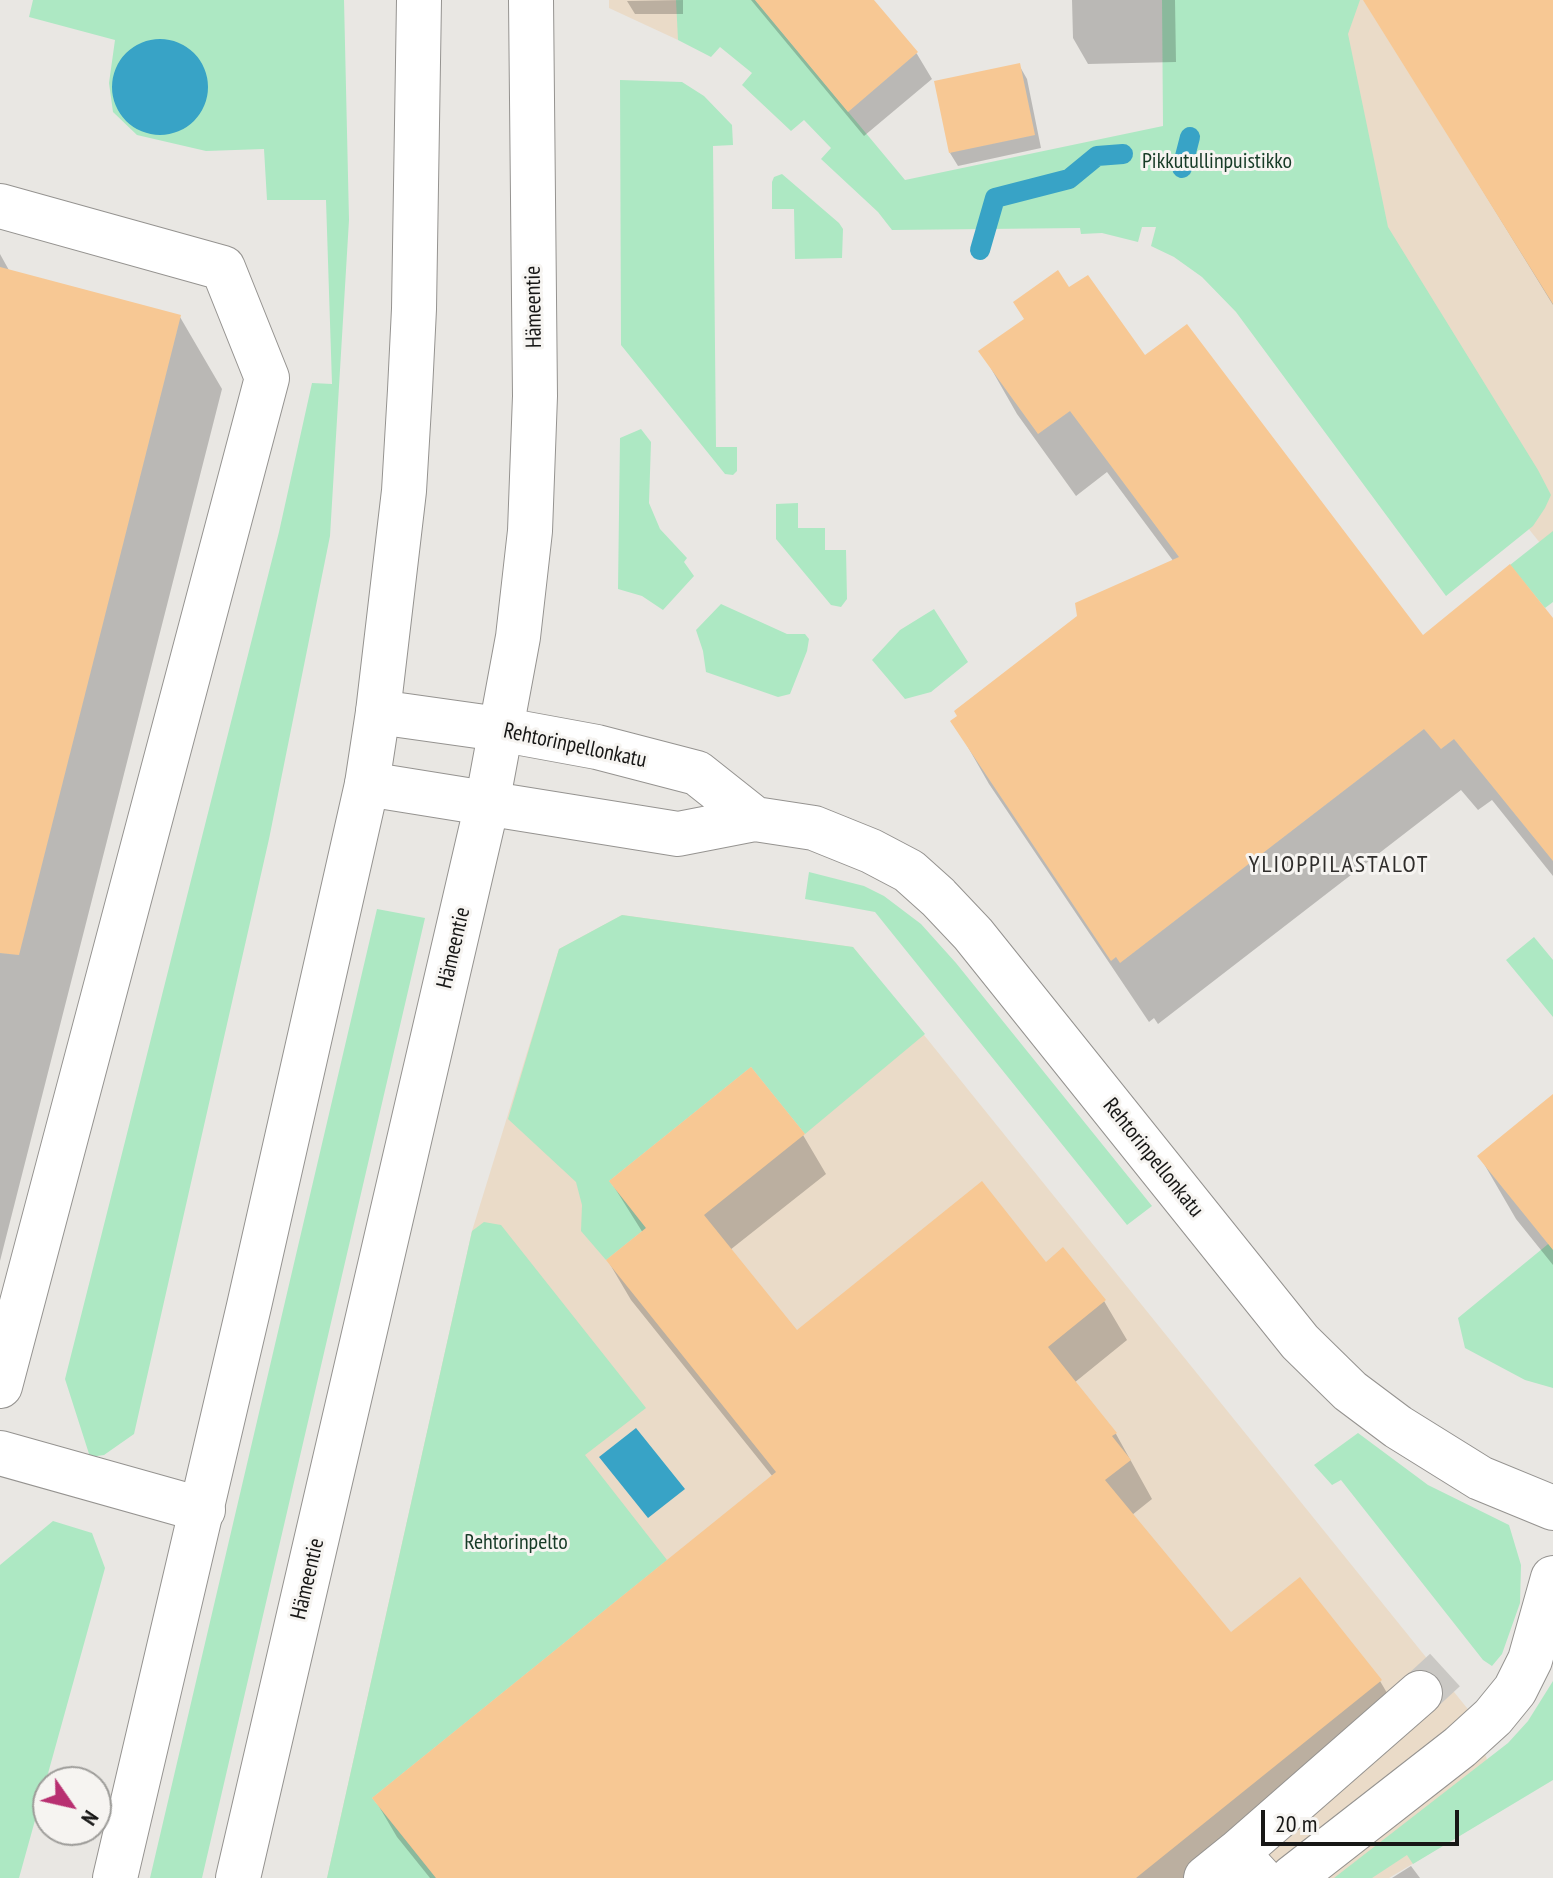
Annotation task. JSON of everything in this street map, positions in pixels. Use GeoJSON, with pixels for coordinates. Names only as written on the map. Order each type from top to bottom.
{"type":"FeatureCollection","features":[{"type":"Feature","properties":{"kind":"main road"},"geometry":{"type":"LineString","coordinates":[[115,1878],[203,1510],[367,784],[404,491],[414,309],[419,0]]}},
{"type":"Feature","properties":{"kind":"main road","name":"Hämeentie"},"geometry":{"type":"LineString","coordinates":[[238,1878],[487,804],[518,637],[530,531],[535,396],[531,0]]}},
{"type":"Feature","properties":{"kind":"main road"},"geometry":{"type":"LineString","coordinates":[[0,206],[223,268],[267,378],[0,1386]]}},
{"type":"Feature","properties":{"kind":"main road","name":"Rehtorinpellonkatu"},"geometry":{"type":"LineString","coordinates":[[378,712],[597,747],[697,773],[755,819]]}},
{"type":"Feature","properties":{"kind":"main road","name":"Rehtorinpellonkatu"},"geometry":{"type":"LineString","coordinates":[[367,784],[678,834],[755,819],[814,828],[871,851],[909,871],[973,934],[1300,1342],[1320,1362],[1350,1391],[1437,1452],[1480,1478],[1553,1508]]}},
{"type":"Feature","properties":{"kind":"main road"},"geometry":{"type":"LineString","coordinates":[[0,1453],[203,1510]]}},
{"type":"Feature","properties":{"kind":"main road"},"geometry":{"type":"LineString","coordinates":[[1292,1878],[1460,1747],[1493,1717],[1515,1690],[1530,1660],[1553,1578]]}},
{"type":"Feature","properties":{"kind":"main road"},"geometry":{"type":"LineString","coordinates":[[1234,1870],[1420,1693]]}},
{"type":"Feature","properties":{"kind":"shaded area"},"geometry":{"type":"Polygon","coordinates":[[[609,0],[713,0],[678,40],[609,8],[609,0]]]}},
{"type":"Feature","properties":{"kind":"shaded area"},"geometry":{"type":"Polygon","coordinates":[[[1281,0],[1553,0],[1553,559],[1284,226],[1281,0]]]}},
{"type":"Feature","properties":{"kind":"shaded area"},"geometry":{"type":"Polygon","coordinates":[[[622,915],[853,947],[1471,1713],[1504,1809],[1389,1878],[327,1878],[472,1231],[559,949],[622,915]]]}},
{"type":"Feature","properties":{"kind":"green space"},"geometry":{"type":"Polygon","coordinates":[[[33,0],[344,0],[349,220],[330,536],[269,839],[134,1434],[104,1455],[90,1457],[65,1379],[279,532],[312,383],[332,384],[326,200],[267,200],[264,149],[206,151],[137,135],[113,112],[109,83],[115,40],[29,17],[33,0]]]}},
{"type":"Feature","properties":{"kind":"green space","name":"Pikkutullinpuistikko"},"geometry":{"type":"Polygon","coordinates":[[[676,0],[755,0],[905,180],[1163,126],[1162,0],[1360,0],[1348,34],[1388,227],[1538,470],[1551,495],[1545,508],[1533,526],[1446,596],[1236,312],[1202,277],[1174,257],[1151,246],[1156,227],[1142,227],[1138,242],[1102,233],[1081,234],[1080,228],[892,230],[878,212],[821,159],[831,148],[804,120],[791,131],[742,85],[752,73],[720,47],[711,57],[678,40],[676,0]]]}},
{"type":"Feature","properties":{"kind":"green space"},"geometry":{"type":"Polygon","coordinates":[[[620,80],[682,82],[704,96],[732,125],[733,145],[713,146],[716,447],[737,447],[737,471],[733,475],[725,474],[621,345],[620,80]]]}},
{"type":"Feature","properties":{"kind":"green space"},"geometry":{"type":"Polygon","coordinates":[[[782,174],[839,223],[843,229],[842,258],[795,259],[794,209],[772,209],[772,182],[774,177],[782,174]]]}},
{"type":"Feature","properties":{"kind":"green space"},"geometry":{"type":"Polygon","coordinates":[[[641,429],[651,442],[649,503],[660,529],[687,558],[684,562],[694,576],[663,610],[642,596],[618,589],[620,438],[641,429]]]}},
{"type":"Feature","properties":{"kind":"green space"},"geometry":{"type":"Polygon","coordinates":[[[798,503],[798,528],[825,528],[825,550],[846,550],[847,599],[841,607],[831,605],[776,539],[776,504],[798,503]]]}},
{"type":"Feature","properties":{"kind":"green space"},"geometry":{"type":"Polygon","coordinates":[[[1553,531],[1553,602],[1545,608],[1510,565],[1553,531]]]}},
{"type":"Feature","properties":{"kind":"green space"},"geometry":{"type":"Polygon","coordinates":[[[721,604],[787,634],[805,634],[809,639],[790,694],[778,697],[706,672],[696,630],[721,604]]]}},
{"type":"Feature","properties":{"kind":"green space"},"geometry":{"type":"Polygon","coordinates":[[[934,609],[968,662],[931,692],[905,699],[872,660],[900,630],[934,609]]]}},
{"type":"Feature","properties":{"kind":"green space"},"geometry":{"type":"Polygon","coordinates":[[[809,872],[864,886],[884,896],[921,924],[1152,1206],[1127,1225],[875,912],[805,899],[809,872]]]}},
{"type":"Feature","properties":{"kind":"green space"},"geometry":{"type":"Polygon","coordinates":[[[377,909],[425,918],[202,1878],[150,1878],[377,909]]]}},
{"type":"Feature","properties":{"kind":"green space"},"geometry":{"type":"Polygon","coordinates":[[[622,915],[853,947],[925,1034],[805,1134],[751,1067],[609,1181],[646,1228],[606,1260],[581,1231],[582,1205],[576,1182],[508,1119],[559,949],[622,915]]]}},
{"type":"Feature","properties":{"kind":"green space"},"geometry":{"type":"Polygon","coordinates":[[[1534,937],[1553,960],[1553,1017],[1506,960],[1534,937]]]}},
{"type":"Feature","properties":{"kind":"green space","name":"Rehtorinpelto"},"geometry":{"type":"Polygon","coordinates":[[[484,1222],[501,1225],[646,1408],[585,1455],[667,1560],[372,1798],[436,1878],[327,1878],[472,1231],[484,1222]]]}},
{"type":"Feature","properties":{"kind":"green space"},"geometry":{"type":"Polygon","coordinates":[[[1553,1240],[1553,1388],[1525,1380],[1465,1348],[1458,1318],[1553,1240]]]}},
{"type":"Feature","properties":{"kind":"green space"},"geometry":{"type":"Polygon","coordinates":[[[1358,1433],[1428,1485],[1509,1525],[1521,1565],[1520,1603],[1502,1654],[1492,1666],[1483,1660],[1341,1480],[1332,1485],[1314,1465],[1358,1433]]]}},
{"type":"Feature","properties":{"kind":"green space"},"geometry":{"type":"Polygon","coordinates":[[[53,1521],[92,1533],[105,1568],[50,1766],[32,1766],[32,1831],[19,1878],[0,1878],[0,1565],[53,1521]]]}},
{"type":"Feature","properties":{"kind":"green space"},"geometry":{"type":"Polygon","coordinates":[[[1553,1681],[1553,1780],[1413,1864],[1407,1855],[1372,1878],[1334,1878],[1508,1743],[1528,1721],[1553,1681]]]}},
{"type":"Feature","properties":{"kind":"water"},"geometry":{"type":"Polygon","coordinates":[[[160,39],[178,43],[194,53],[204,69],[208,87],[204,105],[194,121],[178,131],[160,135],[142,131],[126,121],[116,105],[112,87],[116,69],[126,53],[142,43],[160,39]]]}},
{"type":"Feature","properties":{"kind":"water"},"geometry":{"type":"Polygon","coordinates":[[[636,1428],[685,1489],[648,1518],[599,1457],[636,1428]]]}},
{"type":"Feature","properties":{"kind":"building"},"geometry":{"type":"Polygon","coordinates":[[[755,0],[874,0],[918,52],[848,112],[755,0]]]}},
{"type":"Feature","properties":{"kind":"building"},"geometry":{"type":"Polygon","coordinates":[[[1363,0],[1553,0],[1553,304],[1363,0]]]}},
{"type":"Feature","properties":{"kind":"building"},"geometry":{"type":"Polygon","coordinates":[[[1020,63],[1035,135],[949,153],[934,81],[1020,63]]]}},
{"type":"Feature","properties":{"kind":"building"},"geometry":{"type":"Polygon","coordinates":[[[0,267],[181,315],[19,955],[0,953],[0,267]]]}},
{"type":"Feature","properties":{"kind":"building"},"geometry":{"type":"Polygon","coordinates":[[[1058,270],[1069,287],[1088,275],[1145,355],[1187,324],[1423,635],[1510,564],[1553,618],[1553,861],[1454,739],[1441,749],[1424,729],[1120,963],[1116,957],[1111,961],[950,721],[957,716],[954,711],[1077,616],[1075,603],[1179,557],[1070,411],[1038,434],[978,351],[1024,319],[1013,302],[1058,270]]]}},
{"type":"Feature","properties":{"kind":"building"},"geometry":{"type":"Polygon","coordinates":[[[751,1067],[805,1134],[704,1215],[797,1330],[982,1181],[1046,1262],[1063,1247],[1106,1300],[1048,1347],[1117,1433],[1112,1436],[1131,1460],[1105,1480],[1231,1632],[1300,1577],[1382,1680],[1136,1878],[436,1878],[372,1798],[776,1472],[606,1260],[646,1228],[609,1181],[751,1067]]]}},
{"type":"Feature","properties":{"kind":"building"},"geometry":{"type":"Polygon","coordinates":[[[1553,1094],[1553,1250],[1477,1156],[1553,1094]]]}},
{"type":"Feature","properties":{"kind":"waterway"},"geometry":{"type":"LineString","coordinates":[[1182,168],[1190,137]]}},
{"type":"Feature","properties":{"kind":"waterway"},"geometry":{"type":"LineString","coordinates":[[980,250],[995,198],[1069,179],[1097,156],[1123,154]]}},
{"type":"Feature","properties":{"kind":"tunnel"},"geometry":{"type":"LineString","coordinates":[[1420,1693],[1445,1670]]}},
{"type":"Feature","properties":{"kind":"district","name":"YLIOPPILASTALOT"},"geometry":{"type":"Point","coordinates":[1339,865]}}]}
